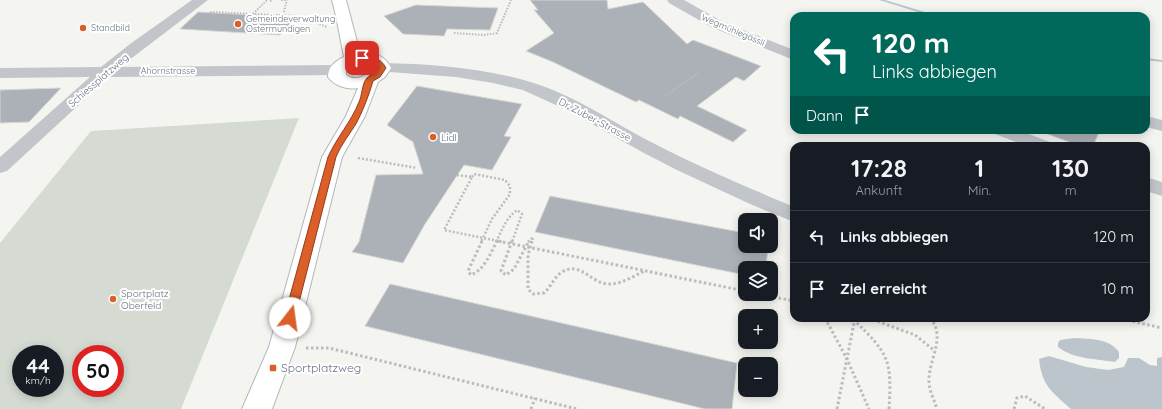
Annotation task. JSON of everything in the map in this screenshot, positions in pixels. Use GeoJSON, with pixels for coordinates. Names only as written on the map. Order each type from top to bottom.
{"type":"FeatureCollection","features":[{"type":"Feature","properties":{"kind":"main road"},"geometry":{"type":"LineString","coordinates":[[339,0],[344,16],[367,58]]}},
{"type":"Feature","properties":{"kind":"main road"},"geometry":{"type":"LineString","coordinates":[[257,409],[282,347],[332,157],[339,141],[352,123],[363,102],[367,58],[354,0]]}},
{"type":"Feature","properties":{"kind":"main road"},"geometry":{"type":"LineString","coordinates":[[343,77],[367,58]]}},
{"type":"Feature","properties":{"kind":"main road"},"geometry":{"type":"LineString","coordinates":[[339,141],[343,77],[340,66],[367,58]]}},
{"type":"Feature","properties":{"kind":"street","name":"Schiessplatzweg"},"geometry":{"type":"LineString","coordinates":[[0,167],[106,71],[153,33],[201,0]]}},
{"type":"Feature","properties":{"kind":"street","name":"Wegmühlegässli"},"geometry":{"type":"LineString","coordinates":[[674,0],[718,25],[790,52]]}},
{"type":"Feature","properties":{"kind":"street","name":"Dr. Zuber-Strasse"},"geometry":{"type":"LineString","coordinates":[[367,58],[408,68],[448,71],[490,78],[530,88],[574,106],[647,148],[723,185],[790,213]]}},
{"type":"Feature","properties":{"kind":"street","name":"Ahornstrasse"},"geometry":{"type":"LineString","coordinates":[[0,72],[106,71],[343,77]]}},
{"type":"Feature","properties":{"kind":"street"},"geometry":{"type":"LineString","coordinates":[[1150,122],[1162,126]]}},
{"type":"Feature","properties":{"kind":"street"},"geometry":{"type":"LineString","coordinates":[[1012,134],[1033,142]]}},
{"type":"Feature","properties":{"kind":"street"},"geometry":{"type":"LineString","coordinates":[[1150,185],[1162,189]]}},
{"type":"Feature","properties":{"kind":"path"},"geometry":{"type":"LineString","coordinates":[[252,15],[269,0],[273,0]]}},
{"type":"Feature","properties":{"kind":"path"},"geometry":{"type":"LineString","coordinates":[[281,0],[287,0],[283,15]]}},
{"type":"Feature","properties":{"kind":"path"},"geometry":{"type":"LineString","coordinates":[[454,33],[484,35],[497,33],[512,0]]}},
{"type":"Feature","properties":{"kind":"path"},"geometry":{"type":"LineString","coordinates":[[186,10],[252,15],[300,16],[334,29]]}},
{"type":"Feature","properties":{"kind":"path"},"geometry":{"type":"LineString","coordinates":[[664,96],[698,73]]}},
{"type":"Feature","properties":{"kind":"path"},"geometry":{"type":"LineString","coordinates":[[358,158],[417,168]]}},
{"type":"Feature","properties":{"kind":"path"},"geometry":{"type":"LineString","coordinates":[[645,271],[619,283],[606,284],[596,280],[589,274],[579,269],[568,270],[558,276],[547,291],[536,295],[533,294],[528,289],[528,255],[530,247],[533,237],[531,237],[525,246],[512,272],[506,275],[501,271],[511,243],[522,214],[520,211],[515,211],[508,220],[498,241],[478,272],[475,275],[471,275],[468,271],[484,238],[496,213],[510,194],[510,186],[505,180],[474,174],[444,230],[484,238],[498,241],[511,243],[525,246],[530,247],[645,271],[738,290]]}},
{"type":"Feature","properties":{"kind":"path"},"geometry":{"type":"LineString","coordinates":[[457,175],[472,177]]}},
{"type":"Feature","properties":{"kind":"path"},"geometry":{"type":"LineString","coordinates":[[778,298],[790,300]]}},
{"type":"Feature","properties":{"kind":"path"},"geometry":{"type":"LineString","coordinates":[[826,322],[847,358],[869,409]]}},
{"type":"Feature","properties":{"kind":"path"},"geometry":{"type":"LineString","coordinates":[[837,409],[853,322]]}},
{"type":"Feature","properties":{"kind":"path"},"geometry":{"type":"LineString","coordinates":[[857,322],[879,345],[887,358],[890,374],[890,409]]}},
{"type":"Feature","properties":{"kind":"path"},"geometry":{"type":"LineString","coordinates":[[879,322],[915,335],[935,351]]}},
{"type":"Feature","properties":{"kind":"path"},"geometry":{"type":"LineString","coordinates":[[934,322],[939,335],[929,380],[937,409]]}},
{"type":"Feature","properties":{"kind":"path"},"geometry":{"type":"LineString","coordinates":[[1136,322],[1162,328]]}},
{"type":"Feature","properties":{"kind":"path"},"geometry":{"type":"LineString","coordinates":[[306,348],[329,348],[577,409]]}},
{"type":"Feature","properties":{"kind":"path"},"geometry":{"type":"LineString","coordinates":[[1014,409],[1017,398],[1025,396],[1045,409]]}},
{"type":"Feature","properties":{"kind":"path"},"geometry":{"type":"LineString","coordinates":[[531,409],[535,398]]}},
{"type":"Feature","properties":{"kind":"shaded area","name":"Sportplatz Oberfeld"},"geometry":{"type":"Polygon","coordinates":[[[299,118],[181,409],[0,409],[0,243],[91,131],[299,118]]]}},
{"type":"Feature","properties":{"kind":"shaded area"},"geometry":{"type":"Polygon","coordinates":[[[1074,338],[1099,340],[1110,344],[1119,352],[1119,358],[1115,362],[1085,358],[1071,354],[1058,347],[1060,340],[1074,338]]]}},
{"type":"Feature","properties":{"kind":"shaded area"},"geometry":{"type":"Polygon","coordinates":[[[1049,356],[1086,367],[1108,370],[1124,367],[1128,358],[1139,358],[1150,365],[1157,366],[1157,358],[1162,357],[1162,409],[1071,409],[1053,393],[1045,382],[1040,368],[1039,359],[1049,356]]]}},
{"type":"Feature","properties":{"kind":"building"},"geometry":{"type":"Polygon","coordinates":[[[530,0],[607,0],[608,9],[643,2],[687,44],[693,40],[761,66],[744,81],[736,77],[697,106],[747,130],[733,142],[680,116],[678,119],[639,100],[636,102],[553,62],[526,51],[554,33],[534,10],[538,10],[530,0]]]}},
{"type":"Feature","properties":{"kind":"building"},"geometry":{"type":"Polygon","coordinates":[[[416,5],[498,8],[490,30],[447,29],[444,36],[403,34],[384,16],[416,5]]]}},
{"type":"Feature","properties":{"kind":"building","name":"Gemeindeverwaltung Ostermundigen"},"geometry":{"type":"Polygon","coordinates":[[[198,12],[295,18],[280,35],[180,29],[198,12]]]}},
{"type":"Feature","properties":{"kind":"building"},"geometry":{"type":"Polygon","coordinates":[[[417,86],[522,104],[504,136],[511,137],[492,170],[464,165],[425,224],[403,263],[352,252],[359,242],[376,175],[423,174],[413,142],[387,125],[417,86]]]}},
{"type":"Feature","properties":{"kind":"building"},"geometry":{"type":"Polygon","coordinates":[[[61,88],[29,122],[0,123],[0,90],[61,88]]]}},
{"type":"Feature","properties":{"kind":"building"},"geometry":{"type":"Polygon","coordinates":[[[1047,134],[1098,134],[1095,142],[1069,142],[1047,134]]]}},
{"type":"Feature","properties":{"kind":"building"},"geometry":{"type":"Polygon","coordinates":[[[550,196],[738,232],[738,253],[767,253],[767,261],[738,261],[738,274],[535,232],[550,196]]]}},
{"type":"Feature","properties":{"kind":"building"},"geometry":{"type":"Polygon","coordinates":[[[390,284],[737,363],[732,409],[705,409],[365,326],[390,284]]]}},
{"type":"Feature","properties":{"kind":"waterway"},"geometry":{"type":"LineString","coordinates":[[881,0],[922,12]]}},
{"type":"Feature","properties":{"kind":"waterway"},"geometry":{"type":"LineString","coordinates":[[1150,60],[1162,61]]}},
{"type":"Feature","properties":{"kind":"place","name":"Gemeindeverwaltung Ostermundigen"},"geometry":{"type":"Point","coordinates":[238,24]}},
{"type":"Feature","properties":{"kind":"place","name":"Standbild"},"geometry":{"type":"Point","coordinates":[83,28]}},
{"type":"Feature","properties":{"kind":"place","name":"Lidl"},"geometry":{"type":"Point","coordinates":[433,137]}},
{"type":"Feature","properties":{"kind":"place","name":"Sportplatz Oberfeld"},"geometry":{"type":"Point","coordinates":[113,299]}},
{"type":"Feature","properties":{"kind":"place","name":"Sportplatzweg"},"geometry":{"type":"Point","coordinates":[273,368]}},
{"type":"Feature","properties":{"kind":"route"},"geometry":{"type":"LineString","coordinates":[[290,318],[332,157],[339,141],[352,123],[363,102],[370,80],[381,72],[382,68],[379,62],[368,58],[362,58]]}}]}
